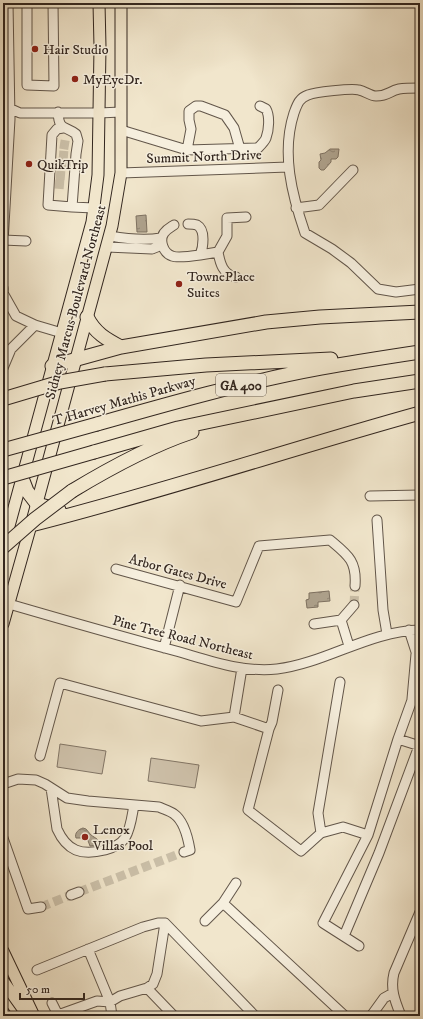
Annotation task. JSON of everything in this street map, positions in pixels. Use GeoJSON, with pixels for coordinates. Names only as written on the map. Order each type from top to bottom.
{"type":"FeatureCollection","features":[{"type":"Feature","properties":{"kind":"highway"},"geometry":{"type":"LineString","coordinates":[[52,366],[121,347],[277,321],[420,312]]}},
{"type":"Feature","properties":{"kind":"highway"},"geometry":{"type":"LineString","coordinates":[[87,318],[99,335],[121,347]]}},
{"type":"Feature","properties":{"kind":"highway","name":"T Harvey Mathis Parkway"},"geometry":{"type":"LineString","coordinates":[[3,450],[168,404],[254,382],[320,368],[420,352]]}},
{"type":"Feature","properties":{"kind":"highway"},"geometry":{"type":"LineString","coordinates":[[3,399],[60,382],[105,374],[206,365],[387,357]]}},
{"type":"Feature","properties":{"kind":"highway","name":"GA 400"},"geometry":{"type":"LineString","coordinates":[[3,478],[178,428],[354,391],[420,381]]}},
{"type":"Feature","properties":{"kind":"highway"},"geometry":{"type":"LineString","coordinates":[[31,525],[186,483],[368,427],[420,413]]}},
{"type":"Feature","properties":{"kind":"highway"},"geometry":{"type":"LineString","coordinates":[[3,548],[35,519],[72,491],[125,461],[160,444],[243,414]]}},
{"type":"Feature","properties":{"kind":"highway"},"geometry":{"type":"LineString","coordinates":[[22,478],[27,491],[37,504],[74,514]]}},
{"type":"Feature","properties":{"kind":"main road","name":"Sidney Marcus Boulevard Northeast"},"geometry":{"type":"LineString","coordinates":[[3,548],[86,246],[94,208],[98,175],[100,47],[99,3]]}},
{"type":"Feature","properties":{"kind":"main road","name":"Sidney Marcus Boulevard Northeast"},"geometry":{"type":"LineString","coordinates":[[3,624],[109,241],[121,173],[121,3]]}},
{"type":"Feature","properties":{"kind":"main road"},"geometry":{"type":"LineString","coordinates":[[3,951],[34,1016]]}},
{"type":"Feature","properties":{"kind":"main road"},"geometry":{"type":"LineString","coordinates":[[3,981],[28,1016]]}},
{"type":"Feature","properties":{"kind":"main road"},"geometry":{"type":"LineString","coordinates":[[3,1012],[6,1016]]}},
{"type":"Feature","properties":{"kind":"street"},"geometry":{"type":"LineString","coordinates":[[8,3],[3,242],[26,241]]}},
{"type":"Feature","properties":{"kind":"street"},"geometry":{"type":"LineString","coordinates":[[27,3],[28,86],[54,86],[54,3]]}},
{"type":"Feature","properties":{"kind":"street"},"geometry":{"type":"LineString","coordinates":[[420,88],[398,89],[385,96],[374,96],[358,89],[316,92],[306,95],[298,102],[291,123],[288,167],[296,208],[305,233],[332,249],[351,263],[378,289],[396,292],[420,289]]}},
{"type":"Feature","properties":{"kind":"street"},"geometry":{"type":"LineString","coordinates":[[187,150],[191,129],[189,111],[196,106],[201,106],[224,115],[234,128],[240,148]]}},
{"type":"Feature","properties":{"kind":"street"},"geometry":{"type":"LineString","coordinates":[[121,130],[187,150],[258,148],[266,138],[268,120],[268,112],[260,106]]}},
{"type":"Feature","properties":{"kind":"street"},"geometry":{"type":"LineString","coordinates":[[6,108],[20,113],[121,112]]}},
{"type":"Feature","properties":{"kind":"street"},"geometry":{"type":"LineString","coordinates":[[58,112],[59,123],[62,128]]}},
{"type":"Feature","properties":{"kind":"street"},"geometry":{"type":"LineString","coordinates":[[6,119],[20,113]]}},
{"type":"Feature","properties":{"kind":"street"},"geometry":{"type":"LineString","coordinates":[[72,207],[72,166],[75,146],[78,141],[76,134],[62,128],[57,129],[52,135],[56,144],[52,184],[48,205],[72,207],[94,208]]}},
{"type":"Feature","properties":{"kind":"street","name":"Summit North Drive"},"geometry":{"type":"LineString","coordinates":[[121,173],[288,167]]}},
{"type":"Feature","properties":{"kind":"street"},"geometry":{"type":"LineString","coordinates":[[296,208],[319,205],[353,170]]}},
{"type":"Feature","properties":{"kind":"street"},"geometry":{"type":"LineString","coordinates":[[236,277],[230,276],[223,269],[218,252],[227,236],[227,218],[246,217]]}},
{"type":"Feature","properties":{"kind":"street"},"geometry":{"type":"LineString","coordinates":[[188,224],[196,224],[200,227],[202,232],[203,249],[200,255]]}},
{"type":"Feature","properties":{"kind":"street"},"geometry":{"type":"LineString","coordinates":[[174,225],[164,233],[162,242],[166,253],[173,257],[218,252]]}},
{"type":"Feature","properties":{"kind":"street"},"geometry":{"type":"LineString","coordinates":[[109,241],[152,249],[162,242]]}},
{"type":"Feature","properties":{"kind":"street"},"geometry":{"type":"LineString","coordinates":[[3,288],[3,293],[16,316],[36,325],[62,333]]}},
{"type":"Feature","properties":{"kind":"street"},"geometry":{"type":"LineString","coordinates":[[3,368],[11,349],[36,325]]}},
{"type":"Feature","properties":{"kind":"street"},"geometry":{"type":"LineString","coordinates":[[370,496],[420,495]]}},
{"type":"Feature","properties":{"kind":"street"},"geometry":{"type":"LineString","coordinates":[[377,520],[383,610],[388,634]]}},
{"type":"Feature","properties":{"kind":"street","name":"Arbor Gates Drive"},"geometry":{"type":"LineString","coordinates":[[116,569],[180,585],[236,602],[259,546],[330,540],[348,555],[353,564],[356,574],[355,586]]}},
{"type":"Feature","properties":{"kind":"street"},"geometry":{"type":"LineString","coordinates":[[164,648],[180,585]]}},
{"type":"Feature","properties":{"kind":"street","name":"Pine Tree Road Northeast"},"geometry":{"type":"LineString","coordinates":[[9,604],[164,648],[242,668],[256,669],[276,669],[296,665],[388,634],[409,630],[420,630]]}},
{"type":"Feature","properties":{"kind":"street"},"geometry":{"type":"LineString","coordinates":[[314,624],[341,620],[354,605]]}},
{"type":"Feature","properties":{"kind":"street"},"geometry":{"type":"LineString","coordinates":[[341,620],[349,646]]}},
{"type":"Feature","properties":{"kind":"street"},"geometry":{"type":"LineString","coordinates":[[409,630],[420,663]]}},
{"type":"Feature","properties":{"kind":"street"},"geometry":{"type":"LineString","coordinates":[[359,946],[323,923],[368,835],[398,739],[412,700],[418,692],[418,654]]}},
{"type":"Feature","properties":{"kind":"street"},"geometry":{"type":"LineString","coordinates":[[234,717],[242,668]]}},
{"type":"Feature","properties":{"kind":"street"},"geometry":{"type":"LineString","coordinates":[[321,833],[318,813],[340,682]]}},
{"type":"Feature","properties":{"kind":"street"},"geometry":{"type":"LineString","coordinates":[[40,756],[60,683],[201,721],[234,717],[269,729]]}},
{"type":"Feature","properties":{"kind":"street"},"geometry":{"type":"LineString","coordinates":[[278,690],[272,722],[248,810],[301,851],[321,833],[343,827],[368,835]]}},
{"type":"Feature","properties":{"kind":"street"},"geometry":{"type":"LineString","coordinates":[[344,936],[379,853],[420,746],[398,739]]}},
{"type":"Feature","properties":{"kind":"street"},"geometry":{"type":"LineString","coordinates":[[3,784],[18,779],[36,780],[67,798],[159,807],[174,814],[179,819],[188,840],[190,850],[184,852]]}},
{"type":"Feature","properties":{"kind":"street"},"geometry":{"type":"LineString","coordinates":[[52,788],[57,829],[65,844],[72,849],[92,854],[117,846],[125,838],[134,804]]}},
{"type":"Feature","properties":{"kind":"street"},"geometry":{"type":"LineString","coordinates":[[3,838],[28,909],[41,907]]}},
{"type":"Feature","properties":{"kind":"street"},"geometry":{"type":"LineString","coordinates":[[205,921],[223,902],[236,883]]}},
{"type":"Feature","properties":{"kind":"street"},"geometry":{"type":"LineString","coordinates":[[223,902],[345,1016]]}},
{"type":"Feature","properties":{"kind":"street"},"geometry":{"type":"LineString","coordinates":[[401,1016],[393,993],[392,983],[394,973],[420,912]]}},
{"type":"Feature","properties":{"kind":"street"},"geometry":{"type":"LineString","coordinates":[[52,1003],[58,1015],[97,1001],[110,1002],[120,996],[148,988],[153,984],[157,974],[164,923]]}},
{"type":"Feature","properties":{"kind":"street"},"geometry":{"type":"LineString","coordinates":[[37,970],[143,927],[164,923],[255,1016]]}},
{"type":"Feature","properties":{"kind":"street"},"geometry":{"type":"LineString","coordinates":[[88,949],[110,1002],[112,1016]]}},
{"type":"Feature","properties":{"kind":"street"},"geometry":{"type":"LineString","coordinates":[[148,988],[174,1016]]}},
{"type":"Feature","properties":{"kind":"street"},"geometry":{"type":"LineString","coordinates":[[371,1016],[384,998],[393,993]]}},
{"type":"Feature","properties":{"kind":"shaded area"},"geometry":{"type":"Polygon","coordinates":[[[60,744],[106,751],[102,774],[57,767],[60,744]]]}},
{"type":"Feature","properties":{"kind":"shaded area"},"geometry":{"type":"Polygon","coordinates":[[[151,758],[199,765],[195,788],[148,781],[151,758]]]}},
{"type":"Feature","properties":{"kind":"water"},"geometry":{"type":"Polygon","coordinates":[[[330,149],[339,149],[338,157],[336,159],[331,159],[331,162],[324,170],[321,170],[319,168],[319,162],[321,160],[320,154],[325,153],[330,149]]]}},
{"type":"Feature","properties":{"kind":"water"},"geometry":{"type":"Polygon","coordinates":[[[146,215],[147,232],[137,232],[136,216],[146,215]]]}},
{"type":"Feature","properties":{"kind":"water"},"geometry":{"type":"Polygon","coordinates":[[[329,591],[330,601],[318,602],[318,607],[307,608],[306,600],[309,599],[309,593],[329,591]]]}},
{"type":"Feature","properties":{"kind":"water","name":"Lenox Villas Pool"},"geometry":{"type":"Polygon","coordinates":[[[83,828],[97,839],[98,842],[96,845],[90,846],[87,838],[76,838],[77,832],[83,828]]]}},
{"type":"Feature","properties":{"kind":"tunnel"},"geometry":{"type":"LineString","coordinates":[[60,144],[72,146]]}},
{"type":"Feature","properties":{"kind":"tunnel"},"geometry":{"type":"LineString","coordinates":[[59,155],[71,156]]}},
{"type":"Feature","properties":{"kind":"tunnel"},"geometry":{"type":"LineString","coordinates":[[58,164],[70,166]]}},
{"type":"Feature","properties":{"kind":"tunnel"},"geometry":{"type":"LineString","coordinates":[[56,175],[69,176]]}},
{"type":"Feature","properties":{"kind":"tunnel"},"geometry":{"type":"LineString","coordinates":[[55,184],[68,185]]}},
{"type":"Feature","properties":{"kind":"tunnel"},"geometry":{"type":"LineString","coordinates":[[354,605],[355,586]]}},
{"type":"Feature","properties":{"kind":"tunnel"},"geometry":{"type":"LineString","coordinates":[[79,892],[184,852]]}},
{"type":"Feature","properties":{"kind":"tunnel"},"geometry":{"type":"LineString","coordinates":[[41,907],[71,895]]}},
{"type":"Feature","properties":{"kind":"place","name":"Hair Studio"},"geometry":{"type":"Point","coordinates":[35,49]}},
{"type":"Feature","properties":{"kind":"place","name":"MyEyeDr."},"geometry":{"type":"Point","coordinates":[75,79]}},
{"type":"Feature","properties":{"kind":"place","name":"QuikTrip"},"geometry":{"type":"Point","coordinates":[29,164]}},
{"type":"Feature","properties":{"kind":"place","name":"TownePlace Suites"},"geometry":{"type":"Point","coordinates":[179,284]}},
{"type":"Feature","properties":{"kind":"place","name":"Lenox Villas Pool"},"geometry":{"type":"Point","coordinates":[85,837]}}]}
